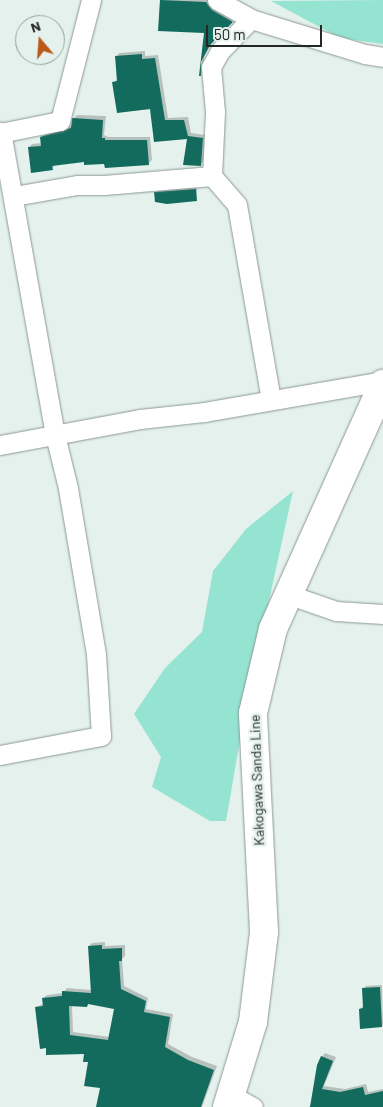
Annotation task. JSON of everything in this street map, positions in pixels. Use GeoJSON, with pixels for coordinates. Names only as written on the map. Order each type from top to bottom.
{"type":"FeatureCollection","features":[{"type":"Feature","properties":{"kind":"main road","name":"Kakogawa Sanda Line"},"geometry":{"type":"LineString","coordinates":[[237,1103],[253,1022],[264,932],[253,713],[272,629],[383,382]]}},
{"type":"Feature","properties":{"kind":"street"},"geometry":{"type":"LineString","coordinates":[[0,755],[101,736],[96,654],[68,488],[55,435],[14,196],[1,132],[60,121],[91,0]]}},
{"type":"Feature","properties":{"kind":"street"},"geometry":{"type":"LineString","coordinates":[[218,0],[252,20],[365,54],[383,57]]}},
{"type":"Feature","properties":{"kind":"street"},"geometry":{"type":"LineString","coordinates":[[252,20],[220,51],[211,67],[215,112],[212,176],[237,205],[270,400]]}},
{"type":"Feature","properties":{"kind":"street"},"geometry":{"type":"LineString","coordinates":[[14,196],[77,185],[212,176]]}},
{"type":"Feature","properties":{"kind":"street"},"geometry":{"type":"LineString","coordinates":[[0,445],[140,418],[204,412],[383,382]]}},
{"type":"Feature","properties":{"kind":"street"},"geometry":{"type":"LineString","coordinates":[[287,594],[336,611],[383,614]]}},
{"type":"Feature","properties":{"kind":"shaded area"},"geometry":{"type":"Polygon","coordinates":[[[383,0],[383,44],[340,38],[271,1],[383,0]]]}},
{"type":"Feature","properties":{"kind":"shaded area"},"geometry":{"type":"Polygon","coordinates":[[[293,491],[246,706],[226,821],[210,821],[152,787],[161,757],[134,714],[165,668],[202,632],[213,571],[246,529],[293,491]]]}},
{"type":"Feature","properties":{"kind":"building"},"geometry":{"type":"Polygon","coordinates":[[[160,0],[206,2],[212,10],[233,22],[210,45],[201,62],[201,76],[199,76],[204,33],[158,31],[160,0]]]}},
{"type":"Feature","properties":{"kind":"building"},"geometry":{"type":"Polygon","coordinates":[[[142,54],[142,59],[155,58],[165,120],[184,120],[188,136],[203,138],[201,166],[183,165],[187,139],[154,142],[150,109],[117,113],[112,82],[117,81],[115,56],[142,54]]]}},
{"type":"Feature","properties":{"kind":"building"},"geometry":{"type":"Polygon","coordinates":[[[72,118],[103,120],[102,138],[105,138],[105,140],[147,140],[149,165],[105,168],[104,164],[84,165],[84,162],[52,166],[53,170],[31,173],[28,147],[41,146],[40,137],[71,128],[72,118]]]}},
{"type":"Feature","properties":{"kind":"building"},"geometry":{"type":"Polygon","coordinates":[[[196,189],[197,201],[167,204],[155,202],[154,192],[196,189]]]}},
{"type":"Feature","properties":{"kind":"building"},"geometry":{"type":"Polygon","coordinates":[[[102,945],[102,949],[122,948],[122,961],[119,961],[121,989],[146,1001],[144,1012],[170,1017],[165,1047],[188,1060],[214,1070],[201,1107],[96,1107],[100,1088],[84,1086],[88,1062],[83,1062],[84,1054],[46,1055],[46,1048],[40,1049],[35,1007],[43,1006],[42,998],[62,996],[62,991],[91,993],[88,946],[102,945]],[[88,1004],[87,1007],[69,1006],[70,1035],[108,1040],[114,1009],[88,1004]]]}},
{"type":"Feature","properties":{"kind":"building"},"geometry":{"type":"Polygon","coordinates":[[[380,987],[382,1027],[360,1029],[359,1009],[363,1008],[362,988],[380,987]]]}},
{"type":"Feature","properties":{"kind":"building"},"geometry":{"type":"Polygon","coordinates":[[[321,1056],[333,1061],[322,1089],[340,1092],[363,1087],[365,1095],[383,1091],[383,1107],[310,1107],[317,1065],[321,1056]]]}}]}
